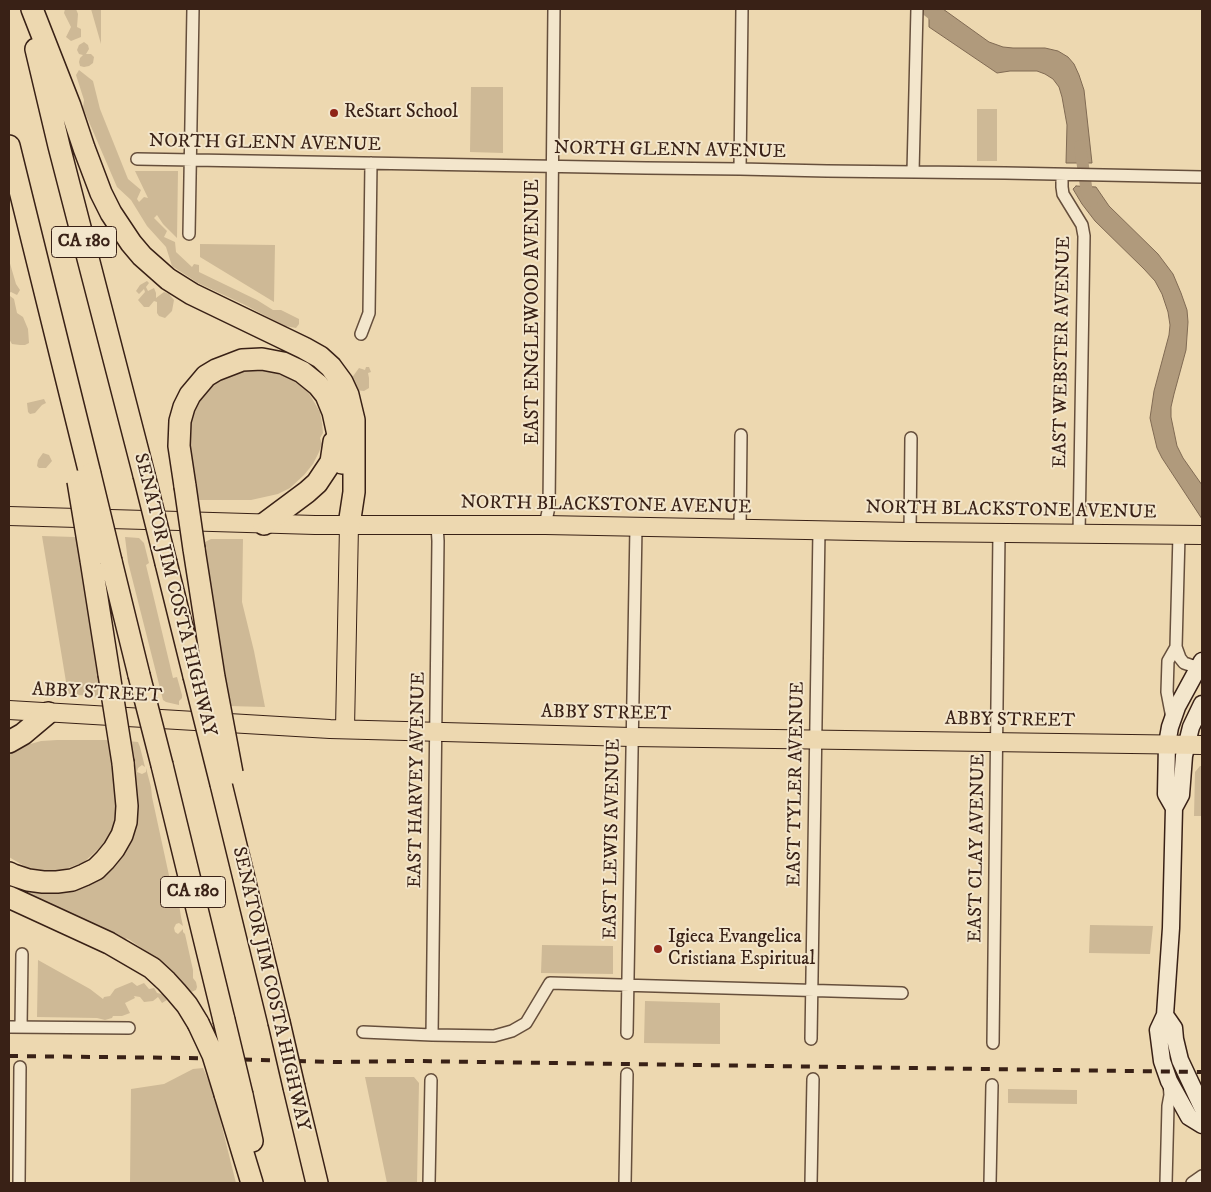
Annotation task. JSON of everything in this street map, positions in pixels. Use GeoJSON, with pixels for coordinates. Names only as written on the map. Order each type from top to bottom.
{"type":"FeatureCollection","features":[{"type":"Feature","properties":{"kind":"highway","name":"SENATOR JIM COSTA HIGHWAY"},"geometry":{"type":"LineString","coordinates":[[26,9],[59,146],[166,563],[204,676],[279,1022],[317,1183]]}},
{"type":"Feature","properties":{"kind":"highway"},"geometry":{"type":"LineString","coordinates":[[32,9],[101,192],[111,212],[131,243],[142,256],[174,283],[192,294],[320,357],[331,367],[342,382],[348,395],[354,420],[354,492],[349,525]]}},
{"type":"Feature","properties":{"kind":"highway","name":"CA 180"},"geometry":{"type":"LineString","coordinates":[[9,146],[102,561],[139,675],[224,1020],[234,1094],[261,1183]]}},
{"type":"Feature","properties":{"kind":"highway"},"geometry":{"type":"LineString","coordinates":[[9,158],[35,304],[83,474]]}},
{"type":"Feature","properties":{"kind":"highway"},"geometry":{"type":"LineString","coordinates":[[204,676],[194,550],[179,446],[180,421],[184,407],[190,395],[206,376],[242,360],[273,360],[302,372],[318,386],[326,395],[338,428],[343,492],[349,525]]}},
{"type":"Feature","properties":{"kind":"highway"},"geometry":{"type":"LineString","coordinates":[[264,524],[307,492],[325,473],[331,462],[333,452],[335,429],[333,412]]}},
{"type":"Feature","properties":{"kind":"highway"},"geometry":{"type":"LineString","coordinates":[[9,873],[28,880],[43,882],[72,880],[84,875],[96,869],[106,860],[122,835],[126,822],[128,806],[109,674],[102,561]]}},
{"type":"Feature","properties":{"kind":"highway"},"geometry":{"type":"LineString","coordinates":[[9,742],[23,734],[48,713]]}},
{"type":"Feature","properties":{"kind":"highway"},"geometry":{"type":"LineString","coordinates":[[9,897],[109,943],[152,968],[176,992],[198,1023],[234,1094],[252,1183]]}},
{"type":"Feature","properties":{"kind":"main road","name":"NORTH BLACKSTONE AVENUE"},"geometry":{"type":"LineString","coordinates":[[9,516],[264,524],[545,525],[1202,535]]}},
{"type":"Feature","properties":{"kind":"main road"},"geometry":{"type":"LineString","coordinates":[[345,730],[349,525]]}},
{"type":"Feature","properties":{"kind":"main road"},"geometry":{"type":"LineString","coordinates":[[1174,808],[1166,794],[1167,744],[1172,718],[1201,664]]}},
{"type":"Feature","properties":{"kind":"main road"},"geometry":{"type":"LineString","coordinates":[[1202,704],[1191,727],[1194,745],[1184,756],[1181,794],[1174,808],[1171,928],[1165,1015],[1158,1030],[1162,1060],[1169,1081],[1189,1117],[1202,1125]]}},
{"type":"Feature","properties":{"kind":"main road","name":"ABBY STREET"},"geometry":{"type":"LineString","coordinates":[[9,710],[345,730],[632,737],[1194,745]]}},
{"type":"Feature","properties":{"kind":"main road"},"geometry":{"type":"LineString","coordinates":[[1165,1015],[1174,1028],[1180,1060],[1202,1107]]}},
{"type":"Feature","properties":{"kind":"street"},"geometry":{"type":"LineString","coordinates":[[189,234],[193,9]]}},
{"type":"Feature","properties":{"kind":"street","name":"EAST ENGLEWOOD AVENUE"},"geometry":{"type":"LineString","coordinates":[[545,525],[549,507],[554,9]]}},
{"type":"Feature","properties":{"kind":"street"},"geometry":{"type":"LineString","coordinates":[[740,169],[742,9]]}},
{"type":"Feature","properties":{"kind":"street"},"geometry":{"type":"LineString","coordinates":[[914,172],[917,9]]}},
{"type":"Feature","properties":{"kind":"street","name":"NORTH GLENN AVENUE"},"geometry":{"type":"LineString","coordinates":[[137,159],[1202,177]]}},
{"type":"Feature","properties":{"kind":"street"},"geometry":{"type":"LineString","coordinates":[[361,334],[369,313],[371,163]]}},
{"type":"Feature","properties":{"kind":"street","name":"EAST WEBSTER AVENUE"},"geometry":{"type":"LineString","coordinates":[[1062,175],[1063,194],[1082,225],[1084,236],[1079,534]]}},
{"type":"Feature","properties":{"kind":"street"},"geometry":{"type":"LineString","coordinates":[[740,529],[741,435]]}},
{"type":"Feature","properties":{"kind":"street"},"geometry":{"type":"LineString","coordinates":[[910,532],[911,438]]}},
{"type":"Feature","properties":{"kind":"street","name":"EAST HARVEY AVENUE"},"geometry":{"type":"LineString","coordinates":[[432,1035],[437,525]]}},
{"type":"Feature","properties":{"kind":"street","name":"EAST LEWIS AVENUE"},"geometry":{"type":"LineString","coordinates":[[627,1033],[636,527]]}},
{"type":"Feature","properties":{"kind":"street","name":"EAST TYLER AVENUE"},"geometry":{"type":"LineString","coordinates":[[811,1039],[819,530]]}},
{"type":"Feature","properties":{"kind":"street","name":"EAST CLAY AVENUE"},"geometry":{"type":"LineString","coordinates":[[992,1043],[999,533]]}},
{"type":"Feature","properties":{"kind":"street"},"geometry":{"type":"LineString","coordinates":[[1179,535],[1176,647],[1184,663],[1190,665],[1201,664]]}},
{"type":"Feature","properties":{"kind":"street"},"geometry":{"type":"LineString","coordinates":[[1172,718],[1167,692],[1168,661],[1176,647]]}},
{"type":"Feature","properties":{"kind":"street"},"geometry":{"type":"LineString","coordinates":[[21,1027],[22,954]]}},
{"type":"Feature","properties":{"kind":"street"},"geometry":{"type":"LineString","coordinates":[[363,1032],[494,1036],[512,1032],[526,1023],[550,983],[902,993]]}},
{"type":"Feature","properties":{"kind":"street"},"geometry":{"type":"LineString","coordinates":[[9,1027],[129,1028]]}},
{"type":"Feature","properties":{"kind":"street"},"geometry":{"type":"LineString","coordinates":[[19,1183],[20,1067]]}},
{"type":"Feature","properties":{"kind":"street"},"geometry":{"type":"LineString","coordinates":[[625,1183],[627,1074]]}},
{"type":"Feature","properties":{"kind":"street"},"geometry":{"type":"LineString","coordinates":[[811,1183],[813,1078]]}},
{"type":"Feature","properties":{"kind":"street"},"geometry":{"type":"LineString","coordinates":[[429,1183],[431,1080]]}},
{"type":"Feature","properties":{"kind":"street"},"geometry":{"type":"LineString","coordinates":[[1166,1183],[1169,1081]]}},
{"type":"Feature","properties":{"kind":"street"},"geometry":{"type":"LineString","coordinates":[[990,1183],[992,1085]]}},
{"type":"Feature","properties":{"kind":"street"},"geometry":{"type":"LineString","coordinates":[[1192,1183],[1202,1176]]}},
{"type":"Feature","properties":{"kind":"shaded area"},"geometry":{"type":"Polygon","coordinates":[[[65,9],[76,9],[78,14],[77,27],[81,29],[81,37],[71,41],[66,37],[71,27],[64,13],[65,9]]]}},
{"type":"Feature","properties":{"kind":"shaded area"},"geometry":{"type":"Polygon","coordinates":[[[91,9],[101,9],[101,44],[91,9]]]}},
{"type":"Feature","properties":{"kind":"shaded area"},"geometry":{"type":"Polygon","coordinates":[[[936,9],[943,9],[989,42],[1003,47],[1045,48],[1058,51],[1068,57],[1074,64],[1084,90],[1092,163],[1066,163],[1067,125],[1059,87],[1053,79],[1037,71],[997,73],[929,27],[929,18],[936,9]]]}},
{"type":"Feature","properties":{"kind":"shaded area"},"geometry":{"type":"Polygon","coordinates":[[[84,42],[88,45],[89,49],[86,54],[91,54],[94,57],[93,63],[84,67],[80,66],[79,62],[83,55],[79,54],[77,50],[79,45],[84,42]]]}},
{"type":"Feature","properties":{"kind":"shaded area"},"geometry":{"type":"Polygon","coordinates":[[[79,70],[93,81],[100,109],[128,179],[141,190],[137,199],[139,202],[144,197],[148,198],[135,171],[178,171],[177,238],[157,215],[154,218],[167,231],[164,237],[175,242],[176,252],[192,267],[194,264],[199,265],[199,272],[257,300],[273,310],[281,310],[299,319],[299,324],[296,328],[285,326],[198,283],[172,266],[166,247],[147,226],[131,200],[117,187],[83,108],[84,100],[76,75],[79,70]]]}},
{"type":"Feature","properties":{"kind":"shaded area"},"geometry":{"type":"Polygon","coordinates":[[[471,87],[503,87],[503,153],[470,152],[471,87]]]}},
{"type":"Feature","properties":{"kind":"shaded area"},"geometry":{"type":"Polygon","coordinates":[[[977,109],[997,109],[997,161],[977,161],[977,109]]]}},
{"type":"Feature","properties":{"kind":"shaded area"},"geometry":{"type":"Polygon","coordinates":[[[1076,186],[1096,187],[1109,206],[1158,254],[1173,274],[1181,293],[1187,310],[1186,350],[1171,407],[1171,417],[1177,446],[1202,485],[1202,519],[1162,458],[1157,448],[1150,418],[1154,391],[1170,325],[1162,294],[1155,281],[1144,269],[1095,221],[1073,189],[1076,186]]]}},
{"type":"Feature","properties":{"kind":"shaded area"},"geometry":{"type":"Polygon","coordinates":[[[200,244],[275,245],[274,302],[200,257],[200,244]]]}},
{"type":"Feature","properties":{"kind":"shaded area"},"geometry":{"type":"Polygon","coordinates":[[[9,260],[16,284],[20,290],[17,295],[9,293],[9,260]]]}},
{"type":"Feature","properties":{"kind":"shaded area"},"geometry":{"type":"Polygon","coordinates":[[[147,281],[149,283],[146,287],[148,291],[154,288],[156,298],[164,292],[169,294],[174,300],[172,311],[165,318],[157,313],[157,302],[154,301],[149,307],[144,307],[138,300],[145,292],[144,289],[139,294],[136,291],[140,285],[147,281]]]}},
{"type":"Feature","properties":{"kind":"shaded area"},"geometry":{"type":"Polygon","coordinates":[[[10,296],[14,299],[17,313],[23,317],[28,329],[29,343],[25,345],[12,344],[9,339],[10,296]]]}},
{"type":"Feature","properties":{"kind":"shaded area"},"geometry":{"type":"Polygon","coordinates":[[[366,367],[369,367],[371,372],[368,373],[369,388],[364,391],[355,390],[351,379],[359,368],[365,370],[366,367]]]}},
{"type":"Feature","properties":{"kind":"shaded area"},"geometry":{"type":"Polygon","coordinates":[[[242,369],[262,369],[291,378],[307,390],[320,412],[323,433],[320,438],[322,444],[313,464],[304,475],[290,488],[278,494],[251,500],[196,500],[188,453],[189,424],[197,401],[215,381],[242,369]]]}},
{"type":"Feature","properties":{"kind":"shaded area"},"geometry":{"type":"Polygon","coordinates":[[[44,399],[46,403],[35,413],[30,414],[28,412],[27,403],[44,399]]]}},
{"type":"Feature","properties":{"kind":"shaded area"},"geometry":{"type":"Polygon","coordinates":[[[43,453],[49,455],[52,461],[46,468],[39,468],[37,466],[38,460],[43,453]]]}},
{"type":"Feature","properties":{"kind":"shaded area"},"geometry":{"type":"Polygon","coordinates":[[[42,536],[75,537],[80,545],[103,692],[99,697],[68,694],[42,536]]]}},
{"type":"Feature","properties":{"kind":"shaded area"},"geometry":{"type":"Polygon","coordinates":[[[125,537],[139,538],[144,543],[149,563],[146,565],[173,678],[177,677],[182,695],[179,705],[163,700],[128,562],[125,537]]]}},
{"type":"Feature","properties":{"kind":"shaded area"},"geometry":{"type":"Polygon","coordinates":[[[211,539],[243,539],[242,602],[265,707],[229,706],[203,543],[211,539]]]}},
{"type":"Feature","properties":{"kind":"shaded area"},"geometry":{"type":"Polygon","coordinates":[[[107,740],[112,747],[117,803],[115,820],[104,844],[84,862],[63,870],[31,870],[9,857],[9,755],[27,745],[41,741],[107,740]]]}},
{"type":"Feature","properties":{"kind":"shaded area"},"geometry":{"type":"Polygon","coordinates":[[[127,741],[138,742],[145,767],[142,765],[138,768],[137,772],[142,774],[146,772],[146,768],[151,787],[170,880],[175,891],[177,904],[179,904],[183,926],[179,923],[174,928],[178,934],[183,929],[185,934],[193,978],[197,987],[196,990],[189,993],[182,983],[159,962],[161,960],[158,960],[130,940],[126,938],[126,941],[96,924],[16,890],[14,887],[14,885],[109,869],[127,741]]]}},
{"type":"Feature","properties":{"kind":"shaded area"},"geometry":{"type":"Polygon","coordinates":[[[1202,766],[1202,816],[1194,816],[1195,772],[1202,766]]]}},
{"type":"Feature","properties":{"kind":"shaded area"},"geometry":{"type":"Polygon","coordinates":[[[1090,925],[1153,926],[1150,954],[1089,953],[1090,925]]]}},
{"type":"Feature","properties":{"kind":"shaded area"},"geometry":{"type":"Polygon","coordinates":[[[542,945],[613,946],[613,974],[541,973],[542,945]]]}},
{"type":"Feature","properties":{"kind":"shaded area"},"geometry":{"type":"Polygon","coordinates":[[[38,960],[90,989],[103,999],[110,996],[115,989],[132,982],[137,986],[144,983],[149,989],[154,988],[157,993],[166,995],[167,1000],[162,1003],[158,997],[153,1001],[144,1002],[140,997],[134,996],[135,998],[125,1003],[130,1013],[122,1016],[113,1016],[105,1020],[97,1018],[37,1017],[38,960]]]}},
{"type":"Feature","properties":{"kind":"shaded area"},"geometry":{"type":"Polygon","coordinates":[[[645,1001],[720,1003],[720,1044],[644,1043],[645,1001]]]}},
{"type":"Feature","properties":{"kind":"shaded area"},"geometry":{"type":"Polygon","coordinates":[[[203,1068],[213,1091],[236,1183],[130,1183],[131,1089],[164,1084],[193,1069],[203,1068]]]}},
{"type":"Feature","properties":{"kind":"shaded area"},"geometry":{"type":"Polygon","coordinates":[[[365,1077],[414,1077],[419,1083],[417,1183],[387,1183],[365,1077]]]}},
{"type":"Feature","properties":{"kind":"shaded area"},"geometry":{"type":"Polygon","coordinates":[[[1008,1089],[1077,1090],[1077,1104],[1008,1103],[1008,1089]]]}},
{"type":"Feature","properties":{"kind":"waterway"},"geometry":{"type":"LineString","coordinates":[[926,9],[946,25]]}},
{"type":"Feature","properties":{"kind":"waterway"},"geometry":{"type":"LineString","coordinates":[[1080,146],[1087,193],[1092,201]]}},
{"type":"Feature","properties":{"kind":"railway"},"geometry":{"type":"LineString","coordinates":[[9,1056],[334,1062],[414,1061],[1202,1072]]}},
{"type":"Feature","properties":{"kind":"place","name":"ReStart School"},"geometry":{"type":"Point","coordinates":[334,113]}},
{"type":"Feature","properties":{"kind":"place","name":"Igieca Evangelica Cristiana Espiritual"},"geometry":{"type":"Point","coordinates":[658,949]}}]}
